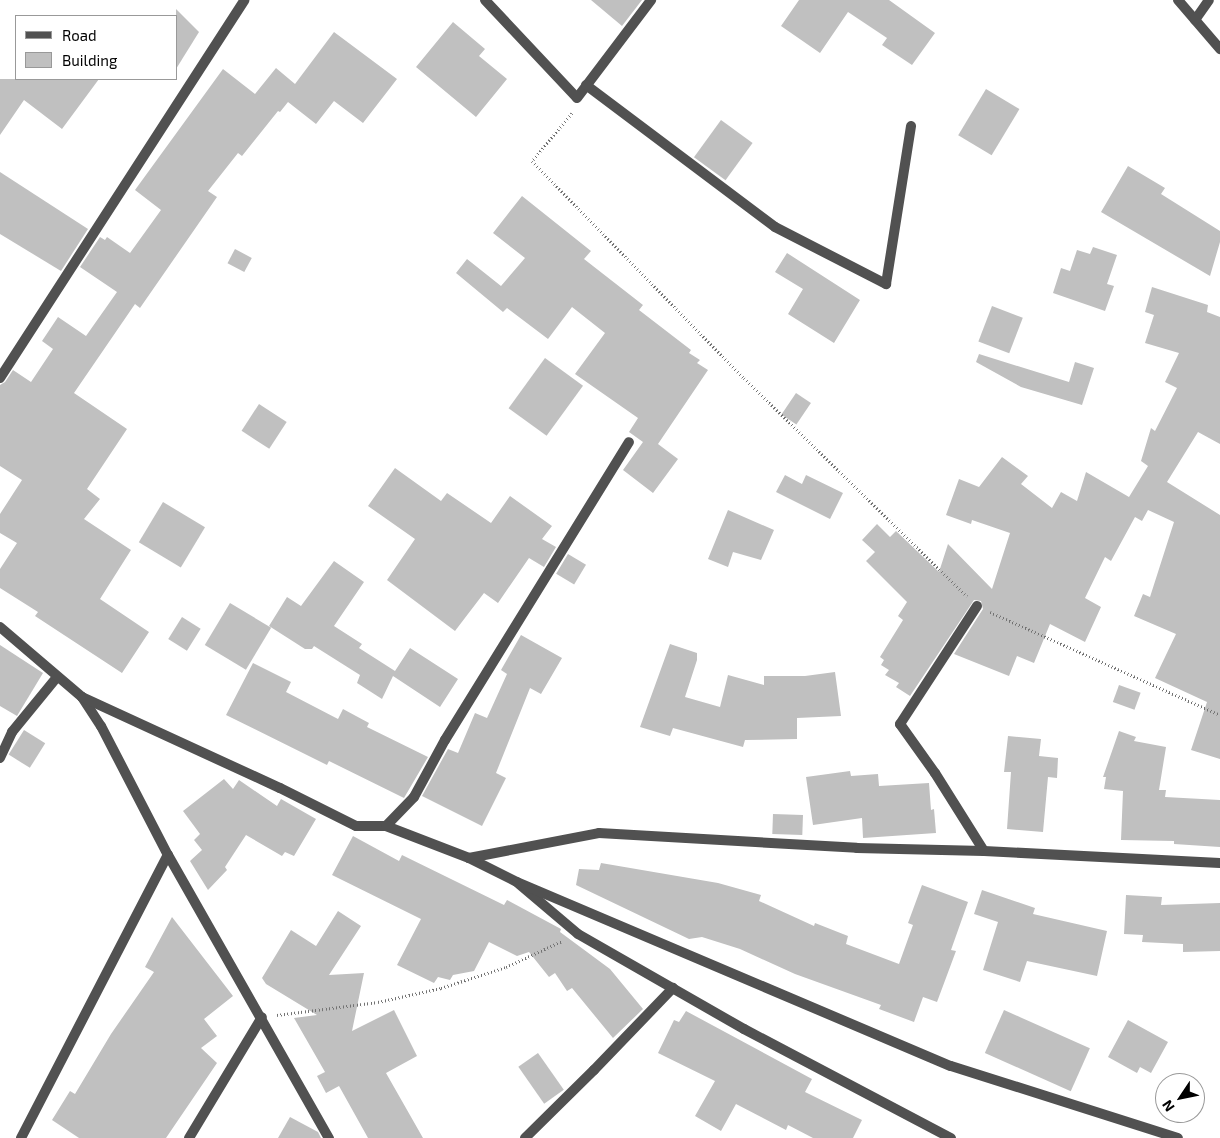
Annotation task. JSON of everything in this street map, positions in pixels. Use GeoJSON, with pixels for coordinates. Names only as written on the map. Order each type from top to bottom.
{"type":"FeatureCollection","features":[{"type":"Feature","properties":{"kind":"street"},"geometry":{"type":"LineString","coordinates":[[0,378],[245,0]]}},
{"type":"Feature","properties":{"kind":"street"},"geometry":{"type":"LineString","coordinates":[[485,0],[577,98],[651,0]]}},
{"type":"Feature","properties":{"kind":"street"},"geometry":{"type":"LineString","coordinates":[[1178,0],[1220,49]]}},
{"type":"Feature","properties":{"kind":"street"},"geometry":{"type":"LineString","coordinates":[[1195,20],[1209,0]]}},
{"type":"Feature","properties":{"kind":"street"},"geometry":{"type":"LineString","coordinates":[[586,85],[775,227],[886,284],[911,126]]}},
{"type":"Feature","properties":{"kind":"street"},"geometry":{"type":"LineString","coordinates":[[386,826],[414,797],[445,740],[629,442]]}},
{"type":"Feature","properties":{"kind":"street"},"geometry":{"type":"LineString","coordinates":[[977,606],[900,724],[935,773],[984,851]]}},
{"type":"Feature","properties":{"kind":"street"},"geometry":{"type":"LineString","coordinates":[[0,627],[82,697],[280,788],[356,826],[386,826],[469,858],[517,882],[950,1066],[1178,1138]]}},
{"type":"Feature","properties":{"kind":"street"},"geometry":{"type":"LineString","coordinates":[[0,758],[12,732],[57,677]]}},
{"type":"Feature","properties":{"kind":"street"},"geometry":{"type":"LineString","coordinates":[[82,697],[101,726],[168,856],[262,1017],[329,1138]]}},
{"type":"Feature","properties":{"kind":"street"},"geometry":{"type":"LineString","coordinates":[[469,858],[599,834],[857,848],[984,851],[1220,863]]}},
{"type":"Feature","properties":{"kind":"street"},"geometry":{"type":"LineString","coordinates":[[21,1138],[168,856]]}},
{"type":"Feature","properties":{"kind":"street"},"geometry":{"type":"LineString","coordinates":[[517,882],[578,934],[744,1029],[950,1138]]}},
{"type":"Feature","properties":{"kind":"street"},"geometry":{"type":"LineString","coordinates":[[525,1138],[673,988]]}},
{"type":"Feature","properties":{"kind":"street"},"geometry":{"type":"LineString","coordinates":[[189,1138],[262,1017]]}},
{"type":"Feature","properties":{"kind":"path"},"geometry":{"type":"LineString","coordinates":[[577,98],[580,103],[532,161],[744,378],[977,606],[1220,715]]}},
{"type":"Feature","properties":{"kind":"path"},"geometry":{"type":"LineString","coordinates":[[262,1017],[378,1002],[441,988],[506,967],[578,934]]}},
{"type":"Feature","properties":{"kind":"building"},"geometry":{"type":"Polygon","coordinates":[[[591,0],[642,0],[622,26],[591,0]]]}},
{"type":"Feature","properties":{"kind":"building"},"geometry":{"type":"Polygon","coordinates":[[[799,0],[889,0],[935,33],[912,65],[882,45],[887,38],[848,12],[820,53],[781,26],[799,0]]]}},
{"type":"Feature","properties":{"kind":"building"},"geometry":{"type":"Polygon","coordinates":[[[176,9],[199,32],[178,66],[178,15],[176,15],[176,9]]]}},
{"type":"Feature","properties":{"kind":"building"},"geometry":{"type":"Polygon","coordinates":[[[453,22],[485,49],[479,56],[507,79],[476,117],[416,67],[453,22]]]}},
{"type":"Feature","properties":{"kind":"building"},"geometry":{"type":"Polygon","coordinates":[[[334,32],[397,79],[363,123],[334,101],[316,124],[288,102],[280,112],[278,111],[242,156],[238,153],[208,191],[217,197],[140,308],[135,304],[74,393],[127,429],[87,489],[100,499],[84,519],[131,550],[100,599],[149,632],[122,673],[35,616],[38,612],[0,588],[0,569],[17,543],[0,533],[0,514],[22,480],[0,466],[0,385],[5,382],[13,370],[31,382],[53,349],[42,341],[58,317],[86,336],[117,292],[80,267],[100,237],[105,240],[107,237],[130,253],[161,210],[135,190],[223,69],[255,94],[276,68],[295,84],[334,32]]]}},
{"type":"Feature","properties":{"kind":"building"},"geometry":{"type":"Polygon","coordinates":[[[0,79],[98,80],[62,129],[24,100],[0,135],[0,79]]]}},
{"type":"Feature","properties":{"kind":"building"},"geometry":{"type":"Polygon","coordinates":[[[986,89],[1019,109],[992,155],[958,135],[986,89]]]}},
{"type":"Feature","properties":{"kind":"building"},"geometry":{"type":"Polygon","coordinates":[[[721,120],[753,143],[726,180],[694,157],[721,120]]]}},
{"type":"Feature","properties":{"kind":"building"},"geometry":{"type":"Polygon","coordinates":[[[1128,166],[1165,188],[1161,194],[1220,231],[1220,242],[1210,276],[1101,212],[1128,166]]]}},
{"type":"Feature","properties":{"kind":"building"},"geometry":{"type":"Polygon","coordinates":[[[0,172],[88,229],[61,271],[0,234],[0,172]]]}},
{"type":"Feature","properties":{"kind":"building"},"geometry":{"type":"Polygon","coordinates":[[[522,196],[591,251],[584,259],[643,305],[639,310],[691,350],[689,353],[700,360],[697,363],[708,370],[658,444],[678,459],[653,493],[623,470],[643,442],[629,432],[638,418],[575,374],[605,333],[572,307],[548,339],[507,308],[503,312],[456,273],[467,259],[501,286],[525,258],[493,233],[522,196]]]}},
{"type":"Feature","properties":{"kind":"building"},"geometry":{"type":"Polygon","coordinates":[[[1093,247],[1117,255],[1107,284],[1114,286],[1105,311],[1053,293],[1061,268],[1070,271],[1077,250],[1090,254],[1093,247]]]}},
{"type":"Feature","properties":{"kind":"building"},"geometry":{"type":"Polygon","coordinates":[[[235,249],[252,258],[244,272],[227,263],[235,249]]]}},
{"type":"Feature","properties":{"kind":"building"},"geometry":{"type":"Polygon","coordinates":[[[787,253],[860,300],[834,343],[788,314],[803,289],[775,272],[787,253]]]}},
{"type":"Feature","properties":{"kind":"building"},"geometry":{"type":"Polygon","coordinates":[[[1152,287],[1208,305],[1207,312],[1220,317],[1220,444],[1198,432],[1167,482],[1220,515],[1220,759],[1191,750],[1207,702],[1155,678],[1176,634],[1134,616],[1143,594],[1150,597],[1174,522],[1148,510],[1142,521],[1135,517],[1111,561],[1105,557],[1085,598],[1101,607],[1085,642],[1050,624],[1034,663],[1017,656],[1009,676],[954,654],[983,609],[981,601],[974,600],[910,696],[896,687],[899,683],[885,675],[889,670],[881,665],[884,660],[880,657],[903,620],[898,616],[907,602],[866,561],[875,552],[862,540],[877,524],[890,537],[896,531],[939,572],[948,544],[992,589],[1010,533],[972,520],[971,524],[946,515],[959,479],[979,487],[1002,457],[1028,476],[1021,484],[1052,508],[1061,492],[1077,501],[1086,472],[1129,497],[1148,466],[1141,461],[1151,428],[1155,431],[1177,388],[1165,382],[1179,353],[1145,343],[1154,315],[1145,312],[1152,287]]]}},
{"type":"Feature","properties":{"kind":"building"},"geometry":{"type":"Polygon","coordinates":[[[992,306],[1023,318],[1009,353],[978,341],[992,306]]]}},
{"type":"Feature","properties":{"kind":"building"},"geometry":{"type":"Polygon","coordinates":[[[979,354],[1069,382],[1075,362],[1094,368],[1082,405],[1021,387],[976,362],[979,354]]]}},
{"type":"Feature","properties":{"kind":"building"},"geometry":{"type":"Polygon","coordinates":[[[545,358],[583,386],[547,436],[509,408],[545,358]]]}},
{"type":"Feature","properties":{"kind":"building"},"geometry":{"type":"Polygon","coordinates":[[[796,393],[811,403],[796,425],[781,415],[796,393]]]}},
{"type":"Feature","properties":{"kind":"building"},"geometry":{"type":"Polygon","coordinates":[[[259,404],[287,422],[269,449],[242,431],[259,404]]]}},
{"type":"Feature","properties":{"kind":"building"},"geometry":{"type":"Polygon","coordinates":[[[395,468],[441,501],[447,493],[491,523],[510,496],[552,526],[542,539],[556,547],[544,567],[529,558],[498,603],[484,593],[455,631],[387,580],[415,539],[368,506],[395,468]]]}},
{"type":"Feature","properties":{"kind":"building"},"geometry":{"type":"Polygon","coordinates":[[[785,475],[802,484],[806,475],[843,493],[830,519],[776,492],[785,475]]]}},
{"type":"Feature","properties":{"kind":"building"},"geometry":{"type":"Polygon","coordinates":[[[163,502],[205,527],[181,568],[139,542],[163,502]]]}},
{"type":"Feature","properties":{"kind":"building"},"geometry":{"type":"Polygon","coordinates":[[[728,510],[774,530],[761,560],[733,552],[728,567],[708,559],[728,510]]]}},
{"type":"Feature","properties":{"kind":"building"},"geometry":{"type":"Polygon","coordinates":[[[568,554],[586,565],[574,585],[556,574],[568,554]]]}},
{"type":"Feature","properties":{"kind":"building"},"geometry":{"type":"Polygon","coordinates":[[[334,561],[364,582],[334,626],[362,644],[359,648],[395,671],[410,648],[458,679],[440,707],[393,676],[382,699],[357,683],[360,675],[314,646],[312,649],[305,649],[269,626],[287,597],[301,606],[334,561]]]}},
{"type":"Feature","properties":{"kind":"building"},"geometry":{"type":"Polygon","coordinates":[[[230,603],[271,628],[246,670],[205,645],[230,603]]]}},
{"type":"Feature","properties":{"kind":"building"},"geometry":{"type":"Polygon","coordinates":[[[182,617],[201,629],[187,651],[168,639],[182,617]]]}},
{"type":"Feature","properties":{"kind":"building"},"geometry":{"type":"Polygon","coordinates":[[[521,635],[562,658],[541,694],[530,688],[496,773],[506,778],[482,826],[422,796],[448,749],[458,753],[475,713],[487,718],[507,674],[501,670],[521,635]]]}},
{"type":"Feature","properties":{"kind":"building"},"geometry":{"type":"Polygon","coordinates":[[[670,644],[697,653],[697,660],[685,697],[720,707],[728,675],[764,685],[764,676],[805,676],[835,672],[841,716],[797,718],[797,739],[745,740],[743,747],[673,728],[670,736],[640,727],[670,644]]]}},
{"type":"Feature","properties":{"kind":"building"},"geometry":{"type":"Polygon","coordinates":[[[0,645],[43,673],[17,716],[0,706],[0,645]]]}},
{"type":"Feature","properties":{"kind":"building"},"geometry":{"type":"Polygon","coordinates":[[[253,663],[291,682],[286,692],[338,719],[343,709],[369,723],[367,727],[428,757],[404,798],[329,761],[327,765],[226,715],[253,663]]]}},
{"type":"Feature","properties":{"kind":"building"},"geometry":{"type":"Polygon","coordinates":[[[1119,685],[1141,693],[1134,710],[1113,702],[1119,685]]]}},
{"type":"Feature","properties":{"kind":"building"},"geometry":{"type":"Polygon","coordinates":[[[24,730],[45,743],[30,768],[9,755],[24,730]]]}},
{"type":"Feature","properties":{"kind":"building"},"geometry":{"type":"Polygon","coordinates":[[[1119,731],[1136,737],[1134,741],[1166,747],[1159,790],[1166,790],[1165,797],[1220,800],[1220,847],[1174,844],[1174,841],[1121,840],[1123,791],[1104,789],[1106,777],[1103,777],[1119,731]]]}},
{"type":"Feature","properties":{"kind":"building"},"geometry":{"type":"Polygon","coordinates":[[[1008,736],[1041,739],[1039,756],[1058,758],[1057,778],[1048,777],[1043,832],[1007,829],[1011,772],[1004,772],[1008,736]]]}},
{"type":"Feature","properties":{"kind":"building"},"geometry":{"type":"Polygon","coordinates":[[[850,771],[851,776],[878,774],[879,786],[929,783],[931,810],[934,809],[936,833],[863,838],[862,818],[813,825],[806,777],[850,771]]]}},
{"type":"Feature","properties":{"kind":"building"},"geometry":{"type":"Polygon","coordinates":[[[224,779],[233,789],[239,780],[277,806],[281,799],[316,819],[294,856],[285,852],[282,856],[246,835],[225,867],[227,870],[208,890],[190,861],[202,850],[194,840],[200,834],[183,811],[224,779]]]}},
{"type":"Feature","properties":{"kind":"building"},"geometry":{"type":"Polygon","coordinates":[[[773,814],[803,815],[802,835],[772,834],[773,814]]]}},
{"type":"Feature","properties":{"kind":"building"},"geometry":{"type":"Polygon","coordinates":[[[353,836],[399,861],[402,855],[504,905],[507,900],[561,929],[560,932],[610,969],[643,1009],[613,1038],[572,988],[567,991],[555,973],[549,977],[529,952],[517,956],[489,942],[474,971],[453,975],[450,980],[438,977],[434,983],[397,965],[421,919],[332,875],[353,836]]]}},
{"type":"Feature","properties":{"kind":"building"},"geometry":{"type":"Polygon","coordinates":[[[601,863],[718,883],[761,895],[759,901],[814,926],[815,923],[848,936],[846,944],[899,964],[913,925],[908,923],[922,885],[968,902],[951,950],[956,951],[937,1002],[923,997],[914,1022],[879,1009],[881,1005],[795,974],[740,949],[702,937],[689,939],[576,885],[579,869],[599,870],[601,863]]]}},
{"type":"Feature","properties":{"kind":"building"},"geometry":{"type":"Polygon","coordinates":[[[982,890],[1035,908],[1033,914],[1107,931],[1097,976],[1027,961],[1020,982],[983,970],[998,922],[974,914],[982,890]]]}},
{"type":"Feature","properties":{"kind":"building"},"geometry":{"type":"Polygon","coordinates":[[[1126,895],[1162,897],[1161,905],[1220,903],[1220,951],[1183,952],[1183,944],[1142,942],[1143,935],[1124,934],[1126,895]]]}},
{"type":"Feature","properties":{"kind":"building"},"geometry":{"type":"Polygon","coordinates":[[[338,911],[361,926],[329,975],[364,973],[352,1031],[394,1010],[417,1056],[386,1073],[423,1138],[368,1138],[339,1086],[326,1093],[317,1076],[325,1072],[294,1018],[317,1015],[266,984],[262,978],[291,930],[316,946],[338,911]]]}},
{"type":"Feature","properties":{"kind":"building"},"geometry":{"type":"Polygon","coordinates":[[[172,917],[233,996],[204,1019],[217,1036],[201,1048],[217,1063],[166,1138],[79,1138],[52,1120],[70,1091],[75,1094],[111,1034],[154,972],[145,967],[172,917]]]}},
{"type":"Feature","properties":{"kind":"building"},"geometry":{"type":"Polygon","coordinates":[[[1004,1010],[1090,1048],[1071,1091],[985,1053],[1004,1010]]]}},
{"type":"Feature","properties":{"kind":"building"},"geometry":{"type":"Polygon","coordinates":[[[686,1011],[812,1079],[805,1092],[862,1120],[853,1138],[813,1138],[788,1125],[786,1130],[736,1104],[721,1131],[695,1116],[715,1081],[658,1053],[674,1020],[679,1022],[686,1011]]]}},
{"type":"Feature","properties":{"kind":"building"},"geometry":{"type":"Polygon","coordinates":[[[1128,1020],[1168,1042],[1151,1073],[1140,1067],[1137,1073],[1108,1057],[1128,1020]]]}},
{"type":"Feature","properties":{"kind":"building"},"geometry":{"type":"Polygon","coordinates":[[[538,1053],[564,1090],[544,1104],[518,1067],[538,1053]]]}},
{"type":"Feature","properties":{"kind":"building"},"geometry":{"type":"Polygon","coordinates":[[[290,1117],[318,1132],[321,1138],[278,1138],[290,1117]]]}}]}
